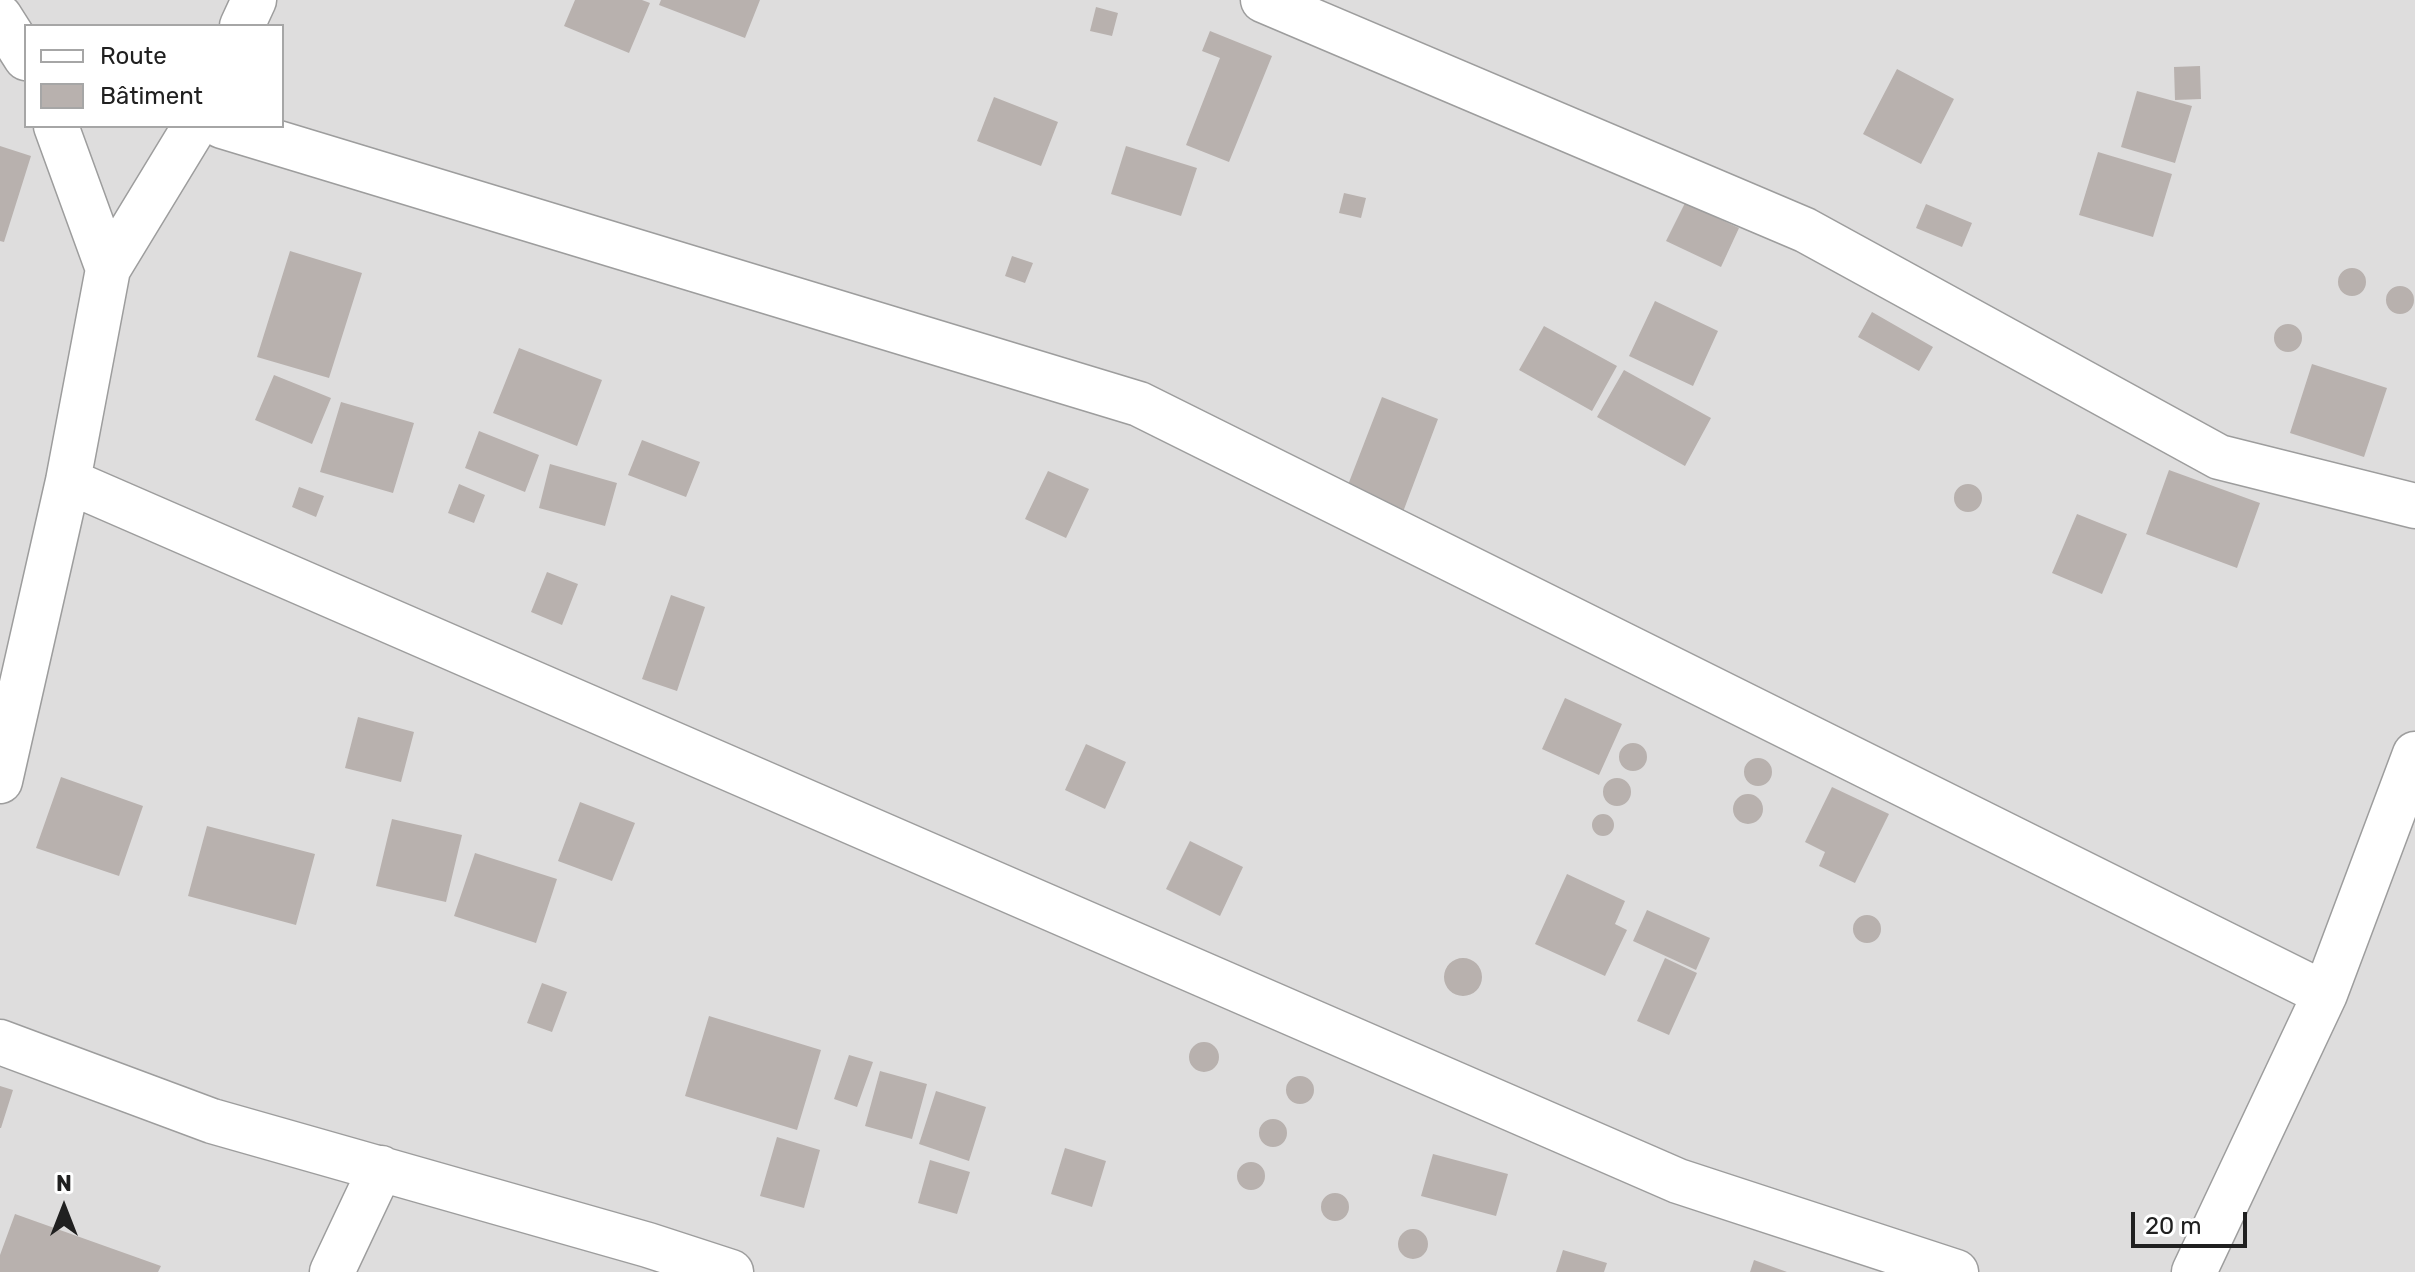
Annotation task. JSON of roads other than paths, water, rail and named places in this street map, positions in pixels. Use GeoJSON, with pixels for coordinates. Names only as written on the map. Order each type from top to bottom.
{"type":"FeatureCollection","features":[{"type":"Feature","properties":{"kind":"street"},"geometry":{"type":"LineString","coordinates":[[243,24],[254,0]]}},
{"type":"Feature","properties":{"kind":"street"},"geometry":{"type":"LineString","coordinates":[[1263,0],[1805,230],[2219,457],[2415,506]]}},
{"type":"Feature","properties":{"kind":"street"},"geometry":{"type":"LineString","coordinates":[[0,17],[24,55]]}},
{"type":"Feature","properties":{"kind":"street"},"geometry":{"type":"LineString","coordinates":[[57,128],[108,269]]}},
{"type":"Feature","properties":{"kind":"street"},"geometry":{"type":"LineString","coordinates":[[0,781],[68,481],[108,269],[194,128]]}},
{"type":"Feature","properties":{"kind":"street"},"geometry":{"type":"LineString","coordinates":[[229,128],[1139,404],[2325,994]]}},
{"type":"Feature","properties":{"kind":"street"},"geometry":{"type":"LineString","coordinates":[[68,481],[1678,1181],[1956,1272]]}},
{"type":"Feature","properties":{"kind":"street"},"geometry":{"type":"LineString","coordinates":[[2194,1272],[2325,994],[2415,754]]}},
{"type":"Feature","properties":{"kind":"street"},"geometry":{"type":"LineString","coordinates":[[0,1042],[212,1121],[381,1168],[680,1264],[731,1272]]}},
{"type":"Feature","properties":{"kind":"street"},"geometry":{"type":"LineString","coordinates":[[332,1272],[381,1168]]}}]}
